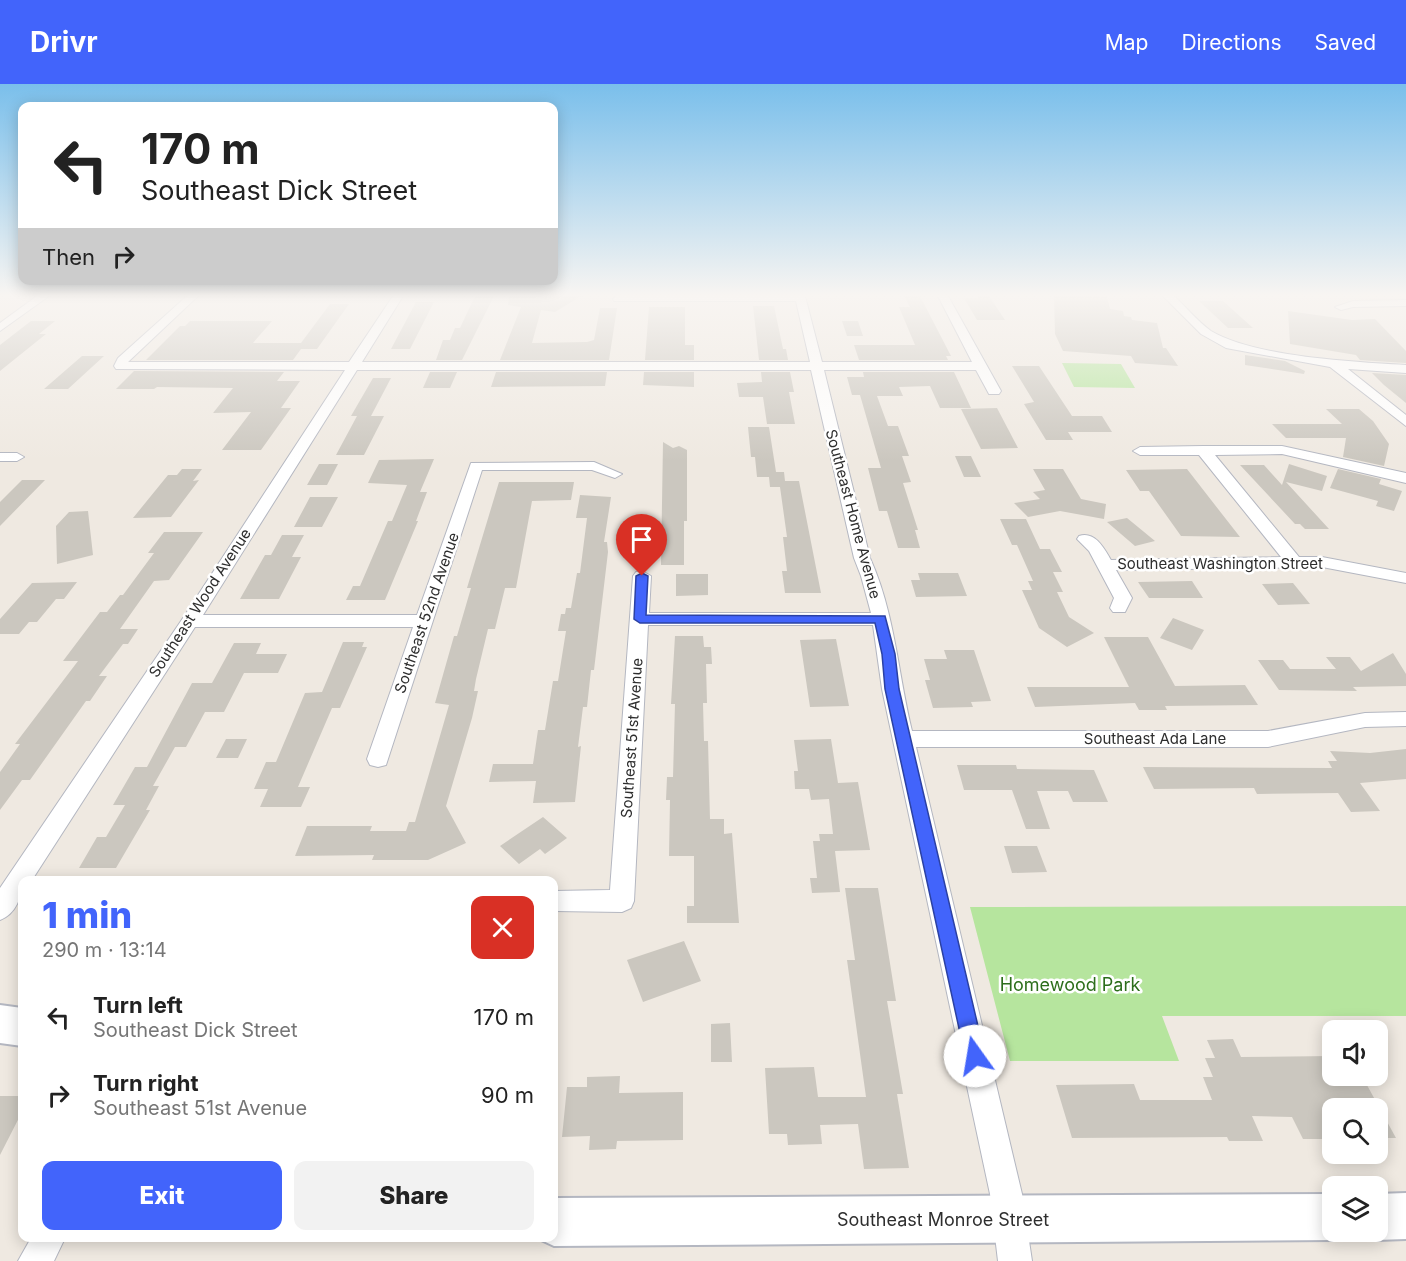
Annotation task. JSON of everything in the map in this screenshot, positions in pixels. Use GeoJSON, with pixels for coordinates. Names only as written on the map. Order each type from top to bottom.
{"type":"FeatureCollection","features":[{"type":"Feature","properties":{"kind":"street"},"geometry":{"type":"LineString","coordinates":[[133,351],[120,366],[980,366]]}},
{"type":"Feature","properties":{"kind":"street","name":"Southeast Wood Avenue"},"geometry":{"type":"LineString","coordinates":[[22,876],[190,621],[363,351]]}},
{"type":"Feature","properties":{"kind":"street","name":"Southeast Home Avenue"},"geometry":{"type":"LineString","coordinates":[[813,351],[862,558],[870,576],[880,619],[903,739],[1006,1194],[1012,1241]]}},
{"type":"Feature","properties":{"kind":"street"},"geometry":{"type":"LineString","coordinates":[[972,351],[994,391]]}},
{"type":"Feature","properties":{"kind":"street"},"geometry":{"type":"LineString","coordinates":[[1262,351],[1334,364],[1406,369]]}},
{"type":"Feature","properties":{"kind":"street"},"geometry":{"type":"LineString","coordinates":[[1334,364],[1406,422]]}},
{"type":"Feature","properties":{"kind":"street"},"geometry":{"type":"LineString","coordinates":[[1203,450],[1293,561]]}},
{"type":"Feature","properties":{"kind":"street"},"geometry":{"type":"LineString","coordinates":[[1140,451],[1298,452],[1406,478]]}},
{"type":"Feature","properties":{"kind":"street"},"geometry":{"type":"LineString","coordinates":[[0,457],[17,457]]}},
{"type":"Feature","properties":{"kind":"street","name":"Southeast 52nd Avenue"},"geometry":{"type":"LineString","coordinates":[[378,759],[476,466],[594,466],[615,474]]}},
{"type":"Feature","properties":{"kind":"street"},"geometry":{"type":"LineString","coordinates":[[1085,539],[1096,548],[1124,598],[1119,608]]}},
{"type":"Feature","properties":{"kind":"street","name":"Southeast Washington Street"},"geometry":{"type":"LineString","coordinates":[[1105,565],[1293,561],[1345,565],[1406,578]]}},
{"type":"Feature","properties":{"kind":"street","name":"Southeast 51st Avenue"},"geometry":{"type":"LineString","coordinates":[[558,901],[622,900],[642,576]]}},
{"type":"Feature","properties":{"kind":"street"},"geometry":{"type":"LineString","coordinates":[[640,619],[880,619]]}},
{"type":"Feature","properties":{"kind":"street"},"geometry":{"type":"LineString","coordinates":[[190,621],[425,621]]}},
{"type":"Feature","properties":{"kind":"street","name":"Southeast Ada Lane"},"geometry":{"type":"LineString","coordinates":[[903,739],[1268,739],[1365,720],[1406,719]]}},
{"type":"Feature","properties":{"kind":"street","name":"Southeast Wood Avenue"},"geometry":{"type":"LineString","coordinates":[[0,909],[18,882]]}},
{"type":"Feature","properties":{"kind":"street"},"geometry":{"type":"LineString","coordinates":[[0,1024],[18,1026]]}},
{"type":"Feature","properties":{"kind":"street"},"geometry":{"type":"LineString","coordinates":[[1388,1217],[1406,1216]]}},
{"type":"Feature","properties":{"kind":"street","name":"Southeast Monroe Street"},"geometry":{"type":"LineString","coordinates":[[558,1222],[1012,1241],[1322,1218]]}},
{"type":"Feature","properties":{"kind":"street"},"geometry":{"type":"LineString","coordinates":[[35,1261],[47,1242]]}},
{"type":"Feature","properties":{"kind":"green space"},"geometry":{"type":"Polygon","coordinates":[[[1062,363],[1121,364],[1135,388],[1074,387],[1062,363]]]}},
{"type":"Feature","properties":{"kind":"green space","name":"Homewood Park"},"geometry":{"type":"Polygon","coordinates":[[[1406,906],[1406,1016],[1162,1016],[1179,1061],[1010,1061],[970,907],[1406,906]]]}},
{"type":"Feature","properties":{"kind":"building"},"geometry":{"type":"Polygon","coordinates":[[[0,351],[25,351],[0,371],[0,351]]]}},
{"type":"Feature","properties":{"kind":"building"},"geometry":{"type":"Polygon","coordinates":[[[155,351],[300,351],[293,360],[146,360],[155,351]]]}},
{"type":"Feature","properties":{"kind":"building"},"geometry":{"type":"Polygon","coordinates":[[[439,351],[467,351],[462,360],[436,360],[439,351]]]}},
{"type":"Feature","properties":{"kind":"building"},"geometry":{"type":"Polygon","coordinates":[[[504,351],[610,351],[609,360],[500,360],[504,351]]]}},
{"type":"Feature","properties":{"kind":"building"},"geometry":{"type":"Polygon","coordinates":[[[646,351],[694,351],[694,360],[645,360],[646,351]]]}},
{"type":"Feature","properties":{"kind":"building"},"geometry":{"type":"Polygon","coordinates":[[[758,351],[786,351],[788,360],[759,360],[758,351]]]}},
{"type":"Feature","properties":{"kind":"building"},"geometry":{"type":"Polygon","coordinates":[[[856,351],[948,351],[951,356],[946,356],[948,360],[859,360],[856,351]]]}},
{"type":"Feature","properties":{"kind":"building"},"geometry":{"type":"Polygon","coordinates":[[[1063,351],[1168,351],[1178,366],[1135,363],[1131,356],[1063,351]]]}},
{"type":"Feature","properties":{"kind":"building"},"geometry":{"type":"Polygon","coordinates":[[[1332,351],[1406,351],[1406,363],[1360,360],[1356,355],[1332,351]]]}},
{"type":"Feature","properties":{"kind":"building"},"geometry":{"type":"Polygon","coordinates":[[[1245,355],[1285,361],[1305,371],[1304,374],[1245,365],[1245,355]]]}},
{"type":"Feature","properties":{"kind":"building"},"geometry":{"type":"Polygon","coordinates":[[[82,356],[104,356],[68,389],[44,389],[82,356]]]}},
{"type":"Feature","properties":{"kind":"building"},"geometry":{"type":"Polygon","coordinates":[[[1012,366],[1039,366],[1072,416],[1102,416],[1112,432],[1068,432],[1073,440],[1046,440],[1024,404],[1034,402],[1012,366]]]}},
{"type":"Feature","properties":{"kind":"building"},"geometry":{"type":"Polygon","coordinates":[[[134,371],[284,372],[277,381],[300,381],[281,408],[291,408],[261,450],[222,450],[251,412],[213,413],[233,388],[116,389],[134,371]]]}},
{"type":"Feature","properties":{"kind":"building"},"geometry":{"type":"Polygon","coordinates":[[[430,372],[457,372],[450,388],[423,388],[430,372]]]}},
{"type":"Feature","properties":{"kind":"building"},"geometry":{"type":"Polygon","coordinates":[[[496,372],[607,372],[605,386],[491,387],[496,372]]]}},
{"type":"Feature","properties":{"kind":"building"},"geometry":{"type":"Polygon","coordinates":[[[644,372],[694,372],[694,387],[643,385],[644,372]]]}},
{"type":"Feature","properties":{"kind":"building"},"geometry":{"type":"Polygon","coordinates":[[[761,372],[790,372],[794,392],[789,392],[795,424],[767,424],[763,397],[739,397],[737,383],[762,382],[761,372]]]}},
{"type":"Feature","properties":{"kind":"building"},"geometry":{"type":"Polygon","coordinates":[[[863,372],[954,372],[971,408],[940,408],[930,386],[899,387],[903,396],[877,396],[888,426],[898,426],[909,456],[902,456],[911,482],[903,483],[918,530],[915,530],[920,548],[898,548],[887,511],[879,511],[868,468],[881,468],[860,395],[852,395],[847,377],[864,377],[863,372]]]}},
{"type":"Feature","properties":{"kind":"building"},"geometry":{"type":"Polygon","coordinates":[[[1372,373],[1406,375],[1406,403],[1384,385],[1372,373]]]}},
{"type":"Feature","properties":{"kind":"building"},"geometry":{"type":"Polygon","coordinates":[[[373,378],[391,378],[371,416],[384,416],[364,455],[336,455],[357,416],[351,416],[373,378]]]}},
{"type":"Feature","properties":{"kind":"building"},"geometry":{"type":"Polygon","coordinates":[[[997,408],[1018,448],[981,449],[961,409],[997,408]]]}},
{"type":"Feature","properties":{"kind":"building"},"geometry":{"type":"Polygon","coordinates":[[[1326,409],[1359,409],[1373,421],[1389,444],[1384,466],[1343,457],[1346,438],[1286,438],[1272,424],[1342,424],[1326,409]]]}},
{"type":"Feature","properties":{"kind":"building"},"geometry":{"type":"Polygon","coordinates":[[[748,427],[769,427],[776,472],[784,472],[785,481],[799,481],[821,593],[785,593],[782,571],[787,571],[783,537],[787,537],[780,487],[770,487],[769,477],[757,477],[755,457],[751,457],[748,427]]]}},
{"type":"Feature","properties":{"kind":"building"},"geometry":{"type":"Polygon","coordinates":[[[663,442],[673,448],[679,446],[687,450],[687,521],[684,521],[684,565],[661,565],[663,442]]]}},
{"type":"Feature","properties":{"kind":"building"},"geometry":{"type":"Polygon","coordinates":[[[955,456],[971,456],[981,477],[964,477],[955,456]]]}},
{"type":"Feature","properties":{"kind":"building"},"geometry":{"type":"Polygon","coordinates":[[[434,459],[420,492],[427,492],[416,521],[418,521],[385,600],[346,600],[353,586],[360,586],[388,521],[392,521],[407,485],[368,483],[379,460],[434,459]]]}},
{"type":"Feature","properties":{"kind":"building"},"geometry":{"type":"Polygon","coordinates":[[[319,464],[338,464],[327,485],[307,485],[319,464]]]}},
{"type":"Feature","properties":{"kind":"building"},"geometry":{"type":"Polygon","coordinates":[[[1289,464],[1327,476],[1322,491],[1286,482],[1329,529],[1305,529],[1300,524],[1295,524],[1240,465],[1264,465],[1282,485],[1289,464]]]}},
{"type":"Feature","properties":{"kind":"building"},"geometry":{"type":"Polygon","coordinates":[[[182,469],[202,469],[193,481],[199,480],[171,517],[133,518],[168,475],[177,475],[182,469]]]}},
{"type":"Feature","properties":{"kind":"building"},"geometry":{"type":"Polygon","coordinates":[[[1033,469],[1063,469],[1081,499],[1106,504],[1104,519],[1060,511],[1028,517],[1014,503],[1040,499],[1033,492],[1045,490],[1033,469]]]}},
{"type":"Feature","properties":{"kind":"building"},"geometry":{"type":"Polygon","coordinates":[[[1187,469],[1240,537],[1181,536],[1149,491],[1140,491],[1126,470],[1187,469]]]}},
{"type":"Feature","properties":{"kind":"building"},"geometry":{"type":"Polygon","coordinates":[[[1338,469],[1381,479],[1379,484],[1402,491],[1394,511],[1376,506],[1378,501],[1330,488],[1338,469]]]}},
{"type":"Feature","properties":{"kind":"building"},"geometry":{"type":"Polygon","coordinates":[[[22,480],[45,480],[0,526],[0,502],[22,480]]]}},
{"type":"Feature","properties":{"kind":"building"},"geometry":{"type":"Polygon","coordinates":[[[499,482],[574,482],[571,500],[532,501],[516,588],[505,588],[495,629],[488,629],[476,679],[474,691],[478,691],[472,718],[446,806],[466,843],[428,860],[372,860],[374,855],[295,856],[307,826],[372,826],[370,831],[406,831],[409,822],[415,822],[449,705],[435,703],[454,636],[457,636],[471,588],[467,588],[499,482]]]}},
{"type":"Feature","properties":{"kind":"building"},"geometry":{"type":"Polygon","coordinates":[[[580,495],[611,497],[604,542],[607,542],[608,552],[594,670],[591,670],[587,707],[583,707],[578,747],[581,746],[575,802],[533,803],[536,781],[489,782],[493,764],[533,764],[538,730],[545,730],[553,681],[558,681],[566,631],[558,631],[561,614],[565,614],[566,608],[571,608],[577,573],[580,573],[587,518],[576,518],[580,495]]]}},
{"type":"Feature","properties":{"kind":"building"},"geometry":{"type":"Polygon","coordinates":[[[310,497],[338,497],[322,527],[294,527],[310,497]]]}},
{"type":"Feature","properties":{"kind":"building"},"geometry":{"type":"Polygon","coordinates":[[[88,511],[93,555],[57,564],[56,526],[69,512],[88,511]]]}},
{"type":"Feature","properties":{"kind":"building"},"geometry":{"type":"Polygon","coordinates":[[[1127,518],[1155,541],[1135,546],[1107,522],[1127,518]]]}},
{"type":"Feature","properties":{"kind":"building"},"geometry":{"type":"Polygon","coordinates":[[[1000,519],[1026,519],[1040,549],[1050,549],[1062,572],[1053,572],[1063,592],[1057,592],[1069,617],[1094,633],[1067,647],[1039,628],[1022,590],[1032,590],[1028,581],[1033,581],[1017,545],[1012,545],[1000,519]]]}},
{"type":"Feature","properties":{"kind":"building"},"geometry":{"type":"Polygon","coordinates":[[[164,532],[203,532],[169,580],[154,581],[120,629],[138,629],[128,644],[123,644],[99,676],[107,676],[90,701],[86,701],[30,780],[22,780],[0,810],[0,772],[20,744],[15,744],[78,661],[63,661],[100,612],[107,612],[120,595],[123,595],[154,553],[148,553],[164,532]]]}},
{"type":"Feature","properties":{"kind":"building"},"geometry":{"type":"Polygon","coordinates":[[[282,535],[304,535],[292,557],[301,557],[279,599],[240,599],[265,555],[271,555],[282,535]]]}},
{"type":"Feature","properties":{"kind":"building"},"geometry":{"type":"Polygon","coordinates":[[[918,573],[958,573],[967,596],[916,597],[911,580],[920,580],[918,573]]]}},
{"type":"Feature","properties":{"kind":"building"},"geometry":{"type":"Polygon","coordinates":[[[676,574],[708,574],[708,595],[676,596],[676,574]]]}},
{"type":"Feature","properties":{"kind":"building"},"geometry":{"type":"Polygon","coordinates":[[[1192,581],[1203,598],[1149,598],[1138,582],[1192,581]]]}},
{"type":"Feature","properties":{"kind":"building"},"geometry":{"type":"Polygon","coordinates":[[[77,582],[64,599],[56,599],[37,622],[29,622],[19,634],[0,634],[0,619],[32,583],[77,582]]]}},
{"type":"Feature","properties":{"kind":"building"},"geometry":{"type":"Polygon","coordinates":[[[1293,583],[1310,604],[1278,605],[1262,584],[1293,583]]]}},
{"type":"Feature","properties":{"kind":"building"},"geometry":{"type":"Polygon","coordinates":[[[1173,618],[1204,630],[1192,650],[1160,638],[1173,618]]]}},
{"type":"Feature","properties":{"kind":"building"},"geometry":{"type":"Polygon","coordinates":[[[675,636],[703,636],[704,647],[711,647],[712,664],[706,664],[707,703],[703,703],[704,741],[708,741],[710,819],[724,819],[724,834],[732,833],[739,923],[687,923],[687,906],[694,906],[694,856],[669,856],[670,800],[666,800],[667,777],[673,777],[675,704],[671,704],[675,636]]]}},
{"type":"Feature","properties":{"kind":"building"},"geometry":{"type":"Polygon","coordinates":[[[1104,637],[1148,637],[1175,686],[1245,685],[1258,705],[1165,706],[1167,710],[1139,710],[1135,703],[1035,707],[1027,687],[1129,687],[1104,637]]]}},
{"type":"Feature","properties":{"kind":"building"},"geometry":{"type":"Polygon","coordinates":[[[836,639],[849,706],[810,707],[800,640],[836,639]]]}},
{"type":"Feature","properties":{"kind":"building"},"geometry":{"type":"Polygon","coordinates":[[[343,642],[364,642],[362,647],[367,647],[340,708],[332,708],[298,787],[310,787],[301,807],[260,807],[268,789],[254,789],[266,762],[276,762],[305,693],[322,692],[343,642]]]}},
{"type":"Feature","properties":{"kind":"building"},"geometry":{"type":"Polygon","coordinates":[[[234,643],[261,643],[256,654],[287,654],[278,673],[244,673],[224,712],[205,712],[186,747],[175,747],[153,786],[159,786],[146,810],[150,810],[116,868],[79,868],[97,837],[106,837],[125,805],[113,805],[135,767],[147,767],[192,683],[212,683],[234,643]]]}},
{"type":"Feature","properties":{"kind":"building"},"geometry":{"type":"Polygon","coordinates":[[[944,650],[974,650],[991,701],[971,702],[973,707],[933,708],[925,680],[930,680],[924,659],[947,659],[944,650]]]}},
{"type":"Feature","properties":{"kind":"building"},"geometry":{"type":"Polygon","coordinates":[[[1393,653],[1406,674],[1406,686],[1353,687],[1357,691],[1279,690],[1258,660],[1283,660],[1290,669],[1336,669],[1326,657],[1350,657],[1361,671],[1393,653]]]}},
{"type":"Feature","properties":{"kind":"building"},"geometry":{"type":"Polygon","coordinates":[[[226,739],[247,739],[238,758],[216,758],[226,739]]]}},
{"type":"Feature","properties":{"kind":"building"},"geometry":{"type":"Polygon","coordinates":[[[831,739],[838,783],[858,782],[870,850],[835,851],[840,892],[812,893],[810,878],[817,878],[813,841],[820,841],[819,834],[833,834],[829,799],[811,800],[809,789],[795,789],[794,771],[798,771],[794,740],[831,739]]]}},
{"type":"Feature","properties":{"kind":"building"},"geometry":{"type":"Polygon","coordinates":[[[1406,749],[1406,779],[1360,783],[1380,811],[1351,812],[1338,793],[1257,794],[1254,788],[1154,789],[1143,767],[1332,768],[1328,761],[1337,761],[1330,751],[1370,753],[1406,749]]]}},
{"type":"Feature","properties":{"kind":"building"},"geometry":{"type":"Polygon","coordinates":[[[957,765],[1016,765],[1017,769],[1094,770],[1108,802],[1073,802],[1068,791],[1037,791],[1050,829],[1026,829],[1012,790],[964,790],[957,765]]]}},
{"type":"Feature","properties":{"kind":"building"},"geometry":{"type":"Polygon","coordinates":[[[543,817],[567,838],[545,854],[540,849],[519,864],[500,846],[543,817]]]}},
{"type":"Feature","properties":{"kind":"building"},"geometry":{"type":"Polygon","coordinates":[[[1004,846],[1037,846],[1047,872],[1012,873],[1004,846]]]}},
{"type":"Feature","properties":{"kind":"building"},"geometry":{"type":"Polygon","coordinates":[[[845,888],[878,888],[896,1001],[887,1001],[903,1094],[897,1094],[909,1168],[864,1169],[858,1124],[820,1125],[822,1144],[788,1145],[787,1134],[769,1134],[765,1068],[814,1067],[818,1097],[866,1097],[847,960],[855,960],[845,888]]]}},
{"type":"Feature","properties":{"kind":"building"},"geometry":{"type":"Polygon","coordinates":[[[684,941],[701,981],[643,1002],[627,960],[684,941]]]}},
{"type":"Feature","properties":{"kind":"building"},"geometry":{"type":"Polygon","coordinates":[[[730,1023],[732,1062],[711,1062],[711,1024],[730,1023]]]}},
{"type":"Feature","properties":{"kind":"building"},"geometry":{"type":"Polygon","coordinates":[[[1233,1039],[1241,1057],[1322,1056],[1322,1086],[1367,1086],[1374,1098],[1322,1098],[1322,1139],[1303,1139],[1292,1117],[1252,1116],[1263,1141],[1229,1141],[1227,1137],[1072,1138],[1056,1085],[1134,1084],[1140,1100],[1212,1100],[1203,1077],[1213,1077],[1205,1058],[1215,1058],[1207,1040],[1233,1039]]]}},
{"type":"Feature","properties":{"kind":"building"},"geometry":{"type":"Polygon","coordinates":[[[620,1076],[619,1093],[683,1092],[683,1140],[617,1141],[616,1149],[589,1150],[590,1136],[562,1137],[567,1087],[587,1087],[587,1077],[620,1076]]]}},
{"type":"Feature","properties":{"kind":"building"},"geometry":{"type":"Polygon","coordinates":[[[0,1096],[18,1096],[18,1120],[0,1155],[0,1096]]]}},
{"type":"Feature","properties":{"kind":"building"},"geometry":{"type":"Polygon","coordinates":[[[1388,1123],[1396,1138],[1388,1138],[1388,1123]]]}},
{"type":"Feature","properties":{"kind":"route"},"geometry":{"type":"LineString","coordinates":[[642,576],[640,619],[880,619],[886,642],[892,689],[975,1056]]}}]}
